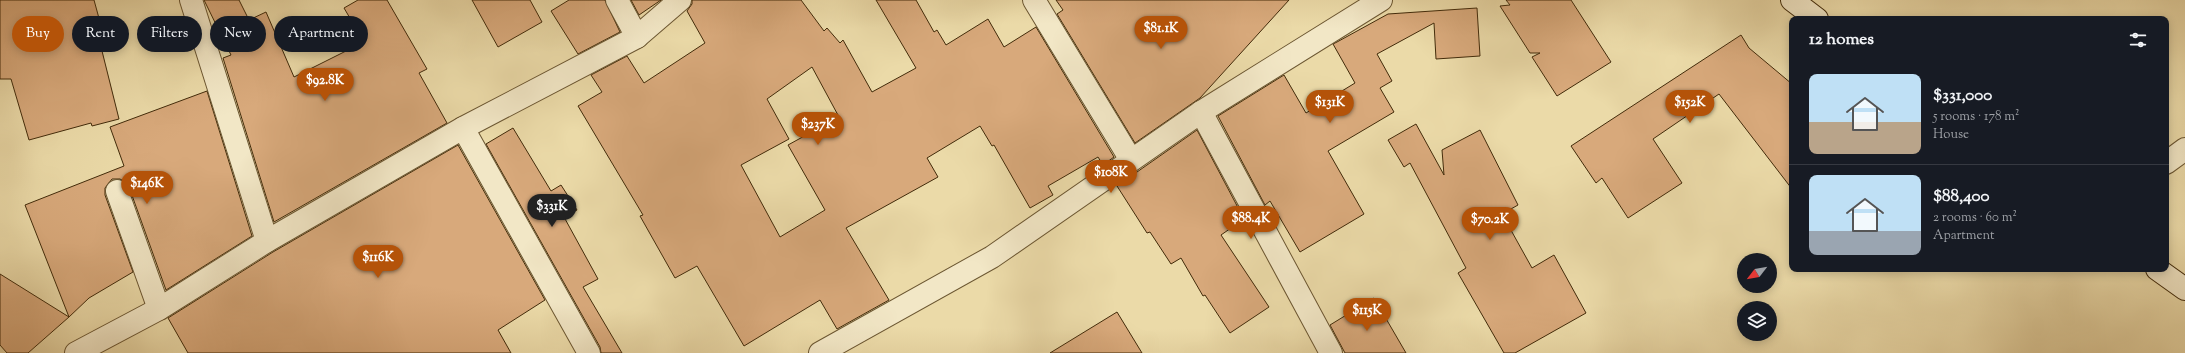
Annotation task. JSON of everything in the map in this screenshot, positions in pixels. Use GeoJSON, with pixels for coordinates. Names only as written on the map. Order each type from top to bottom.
{"type":"FeatureCollection","features":[{"type":"Feature","properties":{"kind":"street"},"geometry":{"type":"LineString","coordinates":[[190,0],[267,241]]}},
{"type":"Feature","properties":{"kind":"street"},"geometry":{"type":"LineString","coordinates":[[618,0],[637,37]]}},
{"type":"Feature","properties":{"kind":"street"},"geometry":{"type":"LineString","coordinates":[[76,353],[159,309],[267,241],[463,128],[637,37],[680,0]]}},
{"type":"Feature","properties":{"kind":"street"},"geometry":{"type":"LineString","coordinates":[[1034,0],[1131,160]]}},
{"type":"Feature","properties":{"kind":"street"},"geometry":{"type":"LineString","coordinates":[[820,353],[992,257],[1201,112],[1381,0]]}},
{"type":"Feature","properties":{"kind":"street"},"geometry":{"type":"LineString","coordinates":[[1792,0],[1814,16]]}},
{"type":"Feature","properties":{"kind":"street"},"geometry":{"type":"LineString","coordinates":[[1201,112],[1331,353]]}},
{"type":"Feature","properties":{"kind":"street"},"geometry":{"type":"LineString","coordinates":[[463,128],[588,353]]}},
{"type":"Feature","properties":{"kind":"street"},"geometry":{"type":"LineString","coordinates":[[2169,161],[2185,149]]}},
{"type":"Feature","properties":{"kind":"street"},"geometry":{"type":"LineString","coordinates":[[117,191],[159,309]]}},
{"type":"Feature","properties":{"kind":"street"},"geometry":{"type":"LineString","coordinates":[[2161,272],[2185,289]]}},
{"type":"Feature","properties":{"kind":"building"},"geometry":{"type":"Polygon","coordinates":[[[0,0],[94,0],[98,16],[72,16],[72,52],[102,52],[119,119],[92,126],[91,123],[29,140],[11,79],[0,79],[0,0]]]}},
{"type":"Feature","properties":{"kind":"building"},"geometry":{"type":"Polygon","coordinates":[[[204,0],[239,0],[247,16],[212,16],[204,0]]]}},
{"type":"Feature","properties":{"kind":"building"},"geometry":{"type":"Polygon","coordinates":[[[358,0],[387,0],[427,69],[419,73],[447,123],[274,222],[223,58],[231,55],[230,52],[266,52],[266,16],[258,16],[266,12],[274,31],[274,52],[283,52],[294,77],[344,52],[368,52],[368,16],[349,16],[344,8],[358,0]]]}},
{"type":"Feature","properties":{"kind":"building"},"geometry":{"type":"Polygon","coordinates":[[[472,0],[530,0],[542,22],[498,47],[472,0]]]}},
{"type":"Feature","properties":{"kind":"building"},"geometry":{"type":"Polygon","coordinates":[[[569,0],[605,0],[620,32],[578,54],[551,11],[569,0]]]}},
{"type":"Feature","properties":{"kind":"building"},"geometry":{"type":"Polygon","coordinates":[[[631,0],[661,0],[639,15],[631,0]]]}},
{"type":"Feature","properties":{"kind":"building"},"geometry":{"type":"Polygon","coordinates":[[[692,0],[801,0],[824,31],[827,28],[840,43],[843,40],[872,92],[916,68],[876,0],[916,0],[934,32],[937,30],[946,45],[988,19],[1004,47],[1036,27],[1114,157],[1103,165],[1098,157],[1048,186],[1053,195],[1030,208],[994,145],[992,146],[980,126],[927,158],[938,177],[846,228],[889,300],[837,329],[820,300],[744,346],[697,266],[675,278],[640,216],[643,215],[578,106],[602,92],[591,75],[627,56],[644,83],[705,43],[687,11],[692,4],[692,0]],[[812,67],[767,99],[789,139],[741,165],[780,237],[825,210],[788,145],[839,117],[812,67]]]}},
{"type":"Feature","properties":{"kind":"building"},"geometry":{"type":"Polygon","coordinates":[[[1056,0],[1289,0],[1200,98],[1135,143],[1057,14],[1063,10],[1056,0]]]}},
{"type":"Feature","properties":{"kind":"building"},"geometry":{"type":"Polygon","coordinates":[[[1506,0],[1571,0],[1611,62],[1557,96],[1532,57],[1540,53],[1530,53],[1500,6],[1510,5],[1506,0]]]}},
{"type":"Feature","properties":{"kind":"building"},"geometry":{"type":"Polygon","coordinates":[[[1477,8],[1480,56],[1436,59],[1434,23],[1377,54],[1392,81],[1380,88],[1394,112],[1328,151],[1364,214],[1300,252],[1270,201],[1265,205],[1218,116],[1284,75],[1306,113],[1355,83],[1333,44],[1388,14],[1477,8]]]}},
{"type":"Feature","properties":{"kind":"building"},"geometry":{"type":"Polygon","coordinates":[[[1741,35],[1749,48],[1789,81],[1789,185],[1719,94],[1653,139],[1682,183],[1628,218],[1602,178],[1596,183],[1571,146],[1741,35]]]}},
{"type":"Feature","properties":{"kind":"building"},"geometry":{"type":"Polygon","coordinates":[[[207,91],[252,236],[166,290],[129,187],[120,179],[112,179],[105,188],[105,195],[133,272],[89,298],[69,317],[25,205],[124,166],[110,127],[207,91]]]}},
{"type":"Feature","properties":{"kind":"building"},"geometry":{"type":"Polygon","coordinates":[[[1416,124],[1444,175],[1442,150],[1480,130],[1518,205],[1502,214],[1532,268],[1554,255],[1586,313],[1515,353],[1504,353],[1458,273],[1466,268],[1410,163],[1404,167],[1388,140],[1416,124]]]}},
{"type":"Feature","properties":{"kind":"building"},"geometry":{"type":"Polygon","coordinates":[[[513,128],[551,191],[561,185],[577,210],[564,217],[598,279],[583,287],[622,353],[601,353],[600,347],[486,144],[513,128]]]}},
{"type":"Feature","properties":{"kind":"building"},"geometry":{"type":"Polygon","coordinates":[[[1197,130],[1244,219],[1221,235],[1269,307],[1230,333],[1205,295],[1203,296],[1181,258],[1171,264],[1150,232],[1147,233],[1117,186],[1197,130]]]}},
{"type":"Feature","properties":{"kind":"building"},"geometry":{"type":"Polygon","coordinates":[[[458,145],[545,300],[498,330],[511,353],[188,353],[168,318],[273,252],[458,145]]]}},
{"type":"Feature","properties":{"kind":"building"},"geometry":{"type":"Polygon","coordinates":[[[0,274],[69,317],[28,353],[7,353],[0,345],[0,274]]]}},
{"type":"Feature","properties":{"kind":"building"},"geometry":{"type":"Polygon","coordinates":[[[1374,298],[1406,353],[1345,353],[1330,325],[1374,298]]]}},
{"type":"Feature","properties":{"kind":"building"},"geometry":{"type":"Polygon","coordinates":[[[1117,312],[1142,353],[1050,353],[1117,312]]]}}]}
